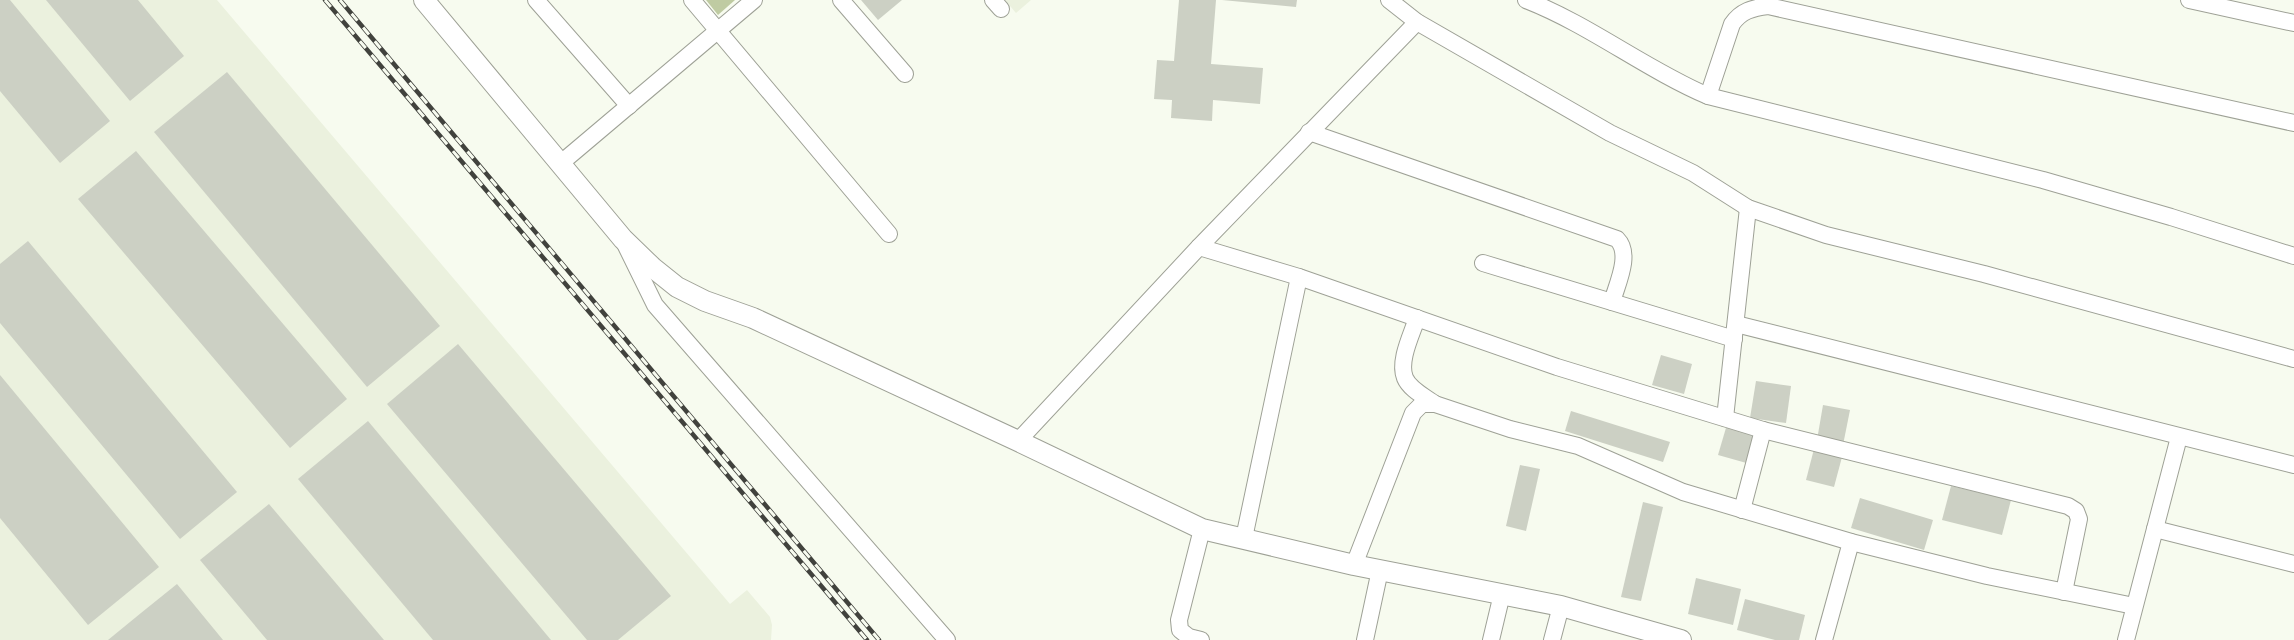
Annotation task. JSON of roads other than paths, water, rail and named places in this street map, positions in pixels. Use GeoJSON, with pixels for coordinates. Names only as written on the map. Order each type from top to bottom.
{"type":"FeatureCollection","features":[{"type":"Feature","properties":{"kind":"street"},"geometry":{"type":"LineString","coordinates":[[424,0],[623,239],[652,268],[677,287],[705,301],[753,318],[1018,441],[1202,529],[1354,565],[1561,606],[1678,639]]}},
{"type":"Feature","properties":{"kind":"street"},"geometry":{"type":"LineString","coordinates":[[536,0],[629,106]]}},
{"type":"Feature","properties":{"kind":"street"},"geometry":{"type":"LineString","coordinates":[[692,0],[889,234]]}},
{"type":"Feature","properties":{"kind":"street"},"geometry":{"type":"LineString","coordinates":[[561,163],[754,0]]}},
{"type":"Feature","properties":{"kind":"street"},"geometry":{"type":"LineString","coordinates":[[841,0],[905,74]]}},
{"type":"Feature","properties":{"kind":"street"},"geometry":{"type":"LineString","coordinates":[[1389,0],[1417,22],[1610,133],[1692,173],[1748,208],[1826,235],[1984,274],[2294,359]]}},
{"type":"Feature","properties":{"kind":"street"},"geometry":{"type":"LineString","coordinates":[[2189,0],[2294,23]]}},
{"type":"Feature","properties":{"kind":"street"},"geometry":{"type":"LineString","coordinates":[[1531,1],[1582,26],[1675,82],[1708,96],[2043,180],[2172,217],[2294,256]]}},
{"type":"Feature","properties":{"kind":"street"},"geometry":{"type":"LineString","coordinates":[[1708,96],[1732,24],[1739,15],[1752,8],[1768,6],[2294,123]]}},
{"type":"Feature","properties":{"kind":"street"},"geometry":{"type":"LineString","coordinates":[[1018,441],[1199,247],[1417,22]]}},
{"type":"Feature","properties":{"kind":"street"},"geometry":{"type":"LineString","coordinates":[[1309,132],[1617,239],[1623,245],[1624,254],[1612,302]]}},
{"type":"Feature","properties":{"kind":"street"},"geometry":{"type":"LineString","coordinates":[[1725,418],[1748,208]]}},
{"type":"Feature","properties":{"kind":"street"},"geometry":{"type":"LineString","coordinates":[[623,239],[655,305],[947,640]]}},
{"type":"Feature","properties":{"kind":"street"},"geometry":{"type":"LineString","coordinates":[[1199,247],[1299,277],[1557,367],[1763,430],[2068,506],[2076,511],[2079,519],[2064,592]]}},
{"type":"Feature","properties":{"kind":"street"},"geometry":{"type":"LineString","coordinates":[[1483,262],[1612,302],[2294,465]]}},
{"type":"Feature","properties":{"kind":"street"},"geometry":{"type":"LineString","coordinates":[[1244,538],[1299,277]]}},
{"type":"Feature","properties":{"kind":"street"},"geometry":{"type":"LineString","coordinates":[[1417,318],[1403,369],[1406,379],[1414,388],[1436,404],[1510,429],[1578,446],[1682,492],[1851,542],[2064,592],[2134,606]]}},
{"type":"Feature","properties":{"kind":"street"},"geometry":{"type":"LineString","coordinates":[[1354,565],[1413,413],[1422,404],[1436,404]]}},
{"type":"Feature","properties":{"kind":"street"},"geometry":{"type":"LineString","coordinates":[[1742,510],[1763,430]]}},
{"type":"Feature","properties":{"kind":"street"},"geometry":{"type":"LineString","coordinates":[[2126,640],[2179,437]]}},
{"type":"Feature","properties":{"kind":"street"},"geometry":{"type":"LineString","coordinates":[[1201,640],[1189,636],[1180,630],[1179,620],[1202,529]]}},
{"type":"Feature","properties":{"kind":"street"},"geometry":{"type":"LineString","coordinates":[[2155,529],[2294,564]]}},
{"type":"Feature","properties":{"kind":"street"},"geometry":{"type":"LineString","coordinates":[[1824,640],[1851,542]]}},
{"type":"Feature","properties":{"kind":"street"},"geometry":{"type":"LineString","coordinates":[[1365,640],[1380,570]]}},
{"type":"Feature","properties":{"kind":"street"},"geometry":{"type":"LineString","coordinates":[[1491,640],[1502,594]]}},
{"type":"Feature","properties":{"kind":"street"},"geometry":{"type":"LineString","coordinates":[[1552,640],[1561,606]]}},
{"type":"Feature","properties":{"kind":"railway"},"geometry":{"type":"LineString","coordinates":[[325,0],[867,640]]}},
{"type":"Feature","properties":{"kind":"railway"},"geometry":{"type":"LineString","coordinates":[[340,0],[879,640]]}}]}
